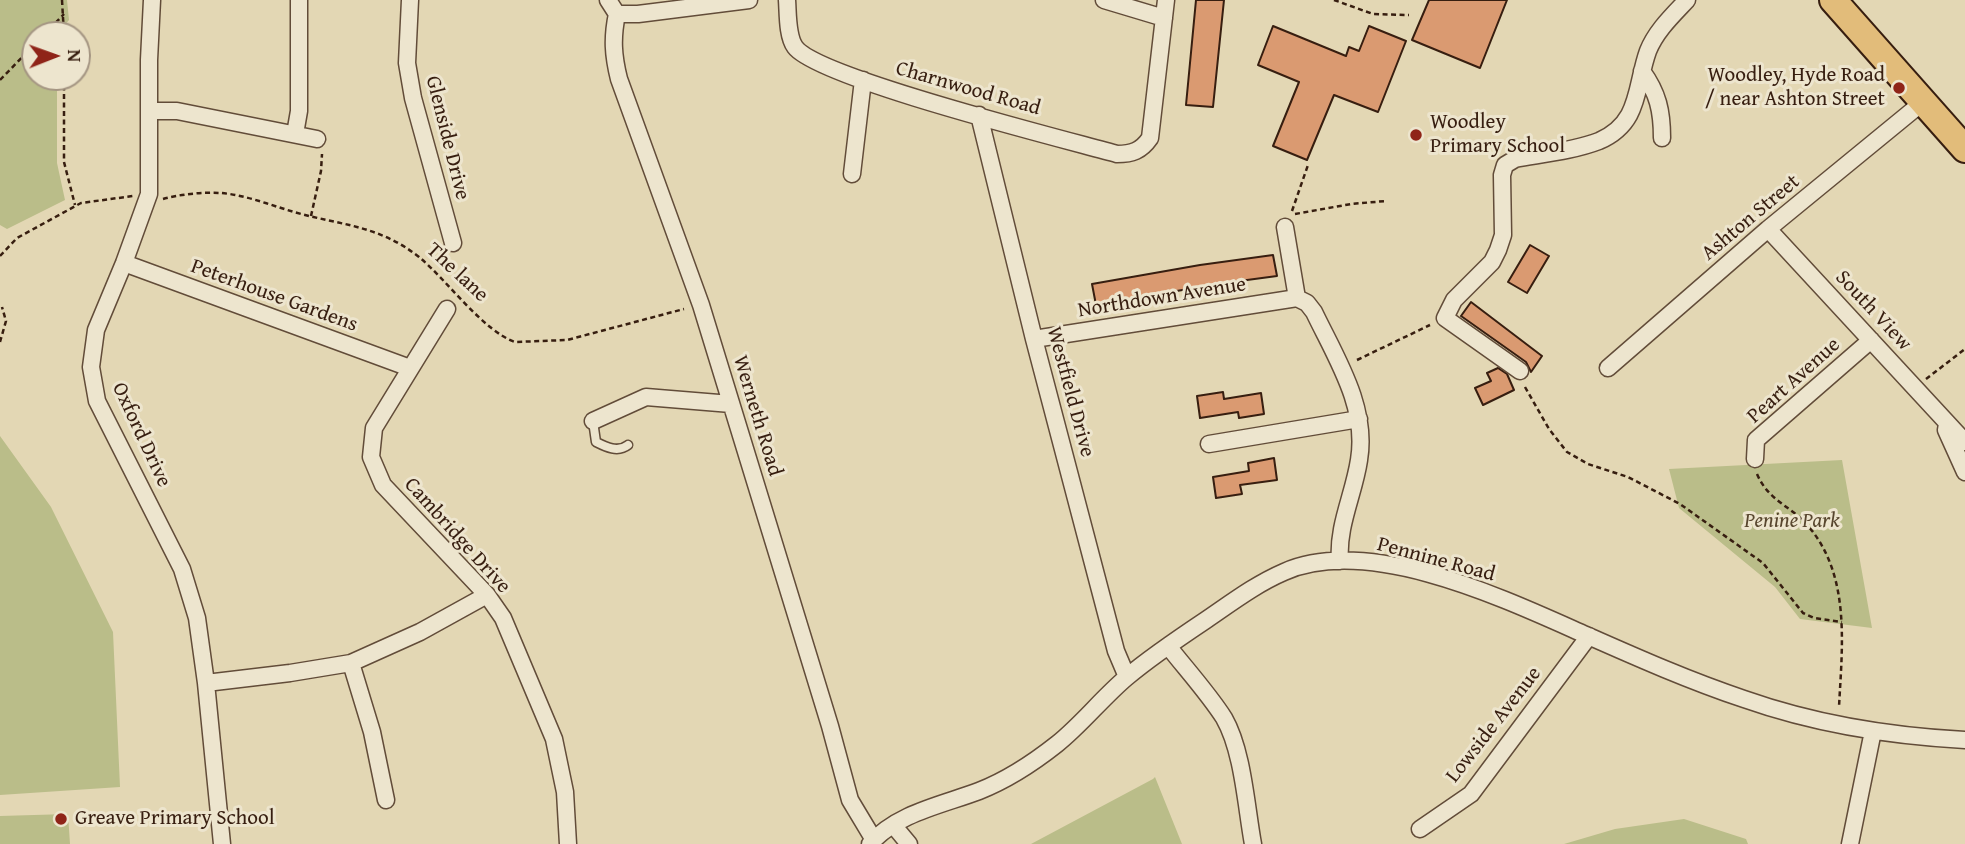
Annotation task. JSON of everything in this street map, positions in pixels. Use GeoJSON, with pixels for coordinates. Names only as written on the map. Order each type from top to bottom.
{"type":"FeatureCollection","features":[{"type":"Feature","properties":{"kind":"main road"},"geometry":{"type":"LineString","coordinates":[[1833,0],[1965,149]]}},
{"type":"Feature","properties":{"kind":"street","name":"Oxford Drive"},"geometry":{"type":"LineString","coordinates":[[152,0],[149,194],[96,330],[91,367],[97,401],[182,569],[197,618],[222,844]]}},
{"type":"Feature","properties":{"kind":"street"},"geometry":{"type":"LineString","coordinates":[[295,134],[299,111],[299,0]]}},
{"type":"Feature","properties":{"kind":"street","name":"Glenside Drive"},"geometry":{"type":"LineString","coordinates":[[410,0],[407,63],[413,98],[453,243]]}},
{"type":"Feature","properties":{"kind":"street"},"geometry":{"type":"LineString","coordinates":[[612,7],[638,14],[748,0]]}},
{"type":"Feature","properties":{"kind":"street","name":"Charnwood Road"},"geometry":{"type":"LineString","coordinates":[[787,0],[790,31],[795,47],[820,64],[979,116],[1117,154],[1136,152],[1150,138],[1164,18]]}},
{"type":"Feature","properties":{"kind":"street"},"geometry":{"type":"LineString","coordinates":[[1104,0],[1164,18],[1166,0]]}},
{"type":"Feature","properties":{"kind":"street"},"geometry":{"type":"LineString","coordinates":[[1520,371],[1445,318],[1454,300],[1492,262],[1498,250],[1503,235],[1502,175],[1505,165],[1515,159],[1598,141],[1624,123],[1633,110],[1649,50],[1660,29],[1687,0]]}},
{"type":"Feature","properties":{"kind":"street","name":"Werneth Road"},"geometry":{"type":"LineString","coordinates":[[612,7],[613,55],[619,79],[701,305],[830,726],[850,800],[872,842]]}},
{"type":"Feature","properties":{"kind":"street"},"geometry":{"type":"LineString","coordinates":[[1642,71],[1654,87],[1662,111],[1662,138]]}},
{"type":"Feature","properties":{"kind":"street"},"geometry":{"type":"LineString","coordinates":[[852,174],[863,80]]}},
{"type":"Feature","properties":{"kind":"street","name":"Ashton Street"},"geometry":{"type":"LineString","coordinates":[[1608,368],[1768,229],[1923,102]]}},
{"type":"Feature","properties":{"kind":"street"},"geometry":{"type":"LineString","coordinates":[[151,111],[177,111],[317,139]]}},
{"type":"Feature","properties":{"kind":"street","name":"Westfield Drive"},"geometry":{"type":"LineString","coordinates":[[979,116],[1116,651],[1127,677]]}},
{"type":"Feature","properties":{"kind":"street"},"geometry":{"type":"LineString","coordinates":[[1288,221],[1297,298],[1307,303],[1314,312],[1353,394],[1359,419],[1362,441],[1341,532],[1340,561]]}},
{"type":"Feature","properties":{"kind":"street","name":"South View"},"geometry":{"type":"LineString","coordinates":[[1768,229],[1965,442]]}},
{"type":"Feature","properties":{"kind":"street","name":"Peterhouse Gardens"},"geometry":{"type":"LineString","coordinates":[[124,263],[410,368]]}},
{"type":"Feature","properties":{"kind":"street","name":"Northdown Avenue"},"geometry":{"type":"LineString","coordinates":[[1034,339],[1297,298]]}},
{"type":"Feature","properties":{"kind":"street","name":"Cambridge Drive"},"geometry":{"type":"LineString","coordinates":[[447,309],[374,428],[371,457],[383,485],[487,595],[503,618],[554,739],[565,792],[568,844]]}},
{"type":"Feature","properties":{"kind":"street","name":"Peart Avenue"},"geometry":{"type":"LineString","coordinates":[[1755,459],[1756,440],[1871,340]]}},
{"type":"Feature","properties":{"kind":"street"},"geometry":{"type":"LineString","coordinates":[[593,421],[646,397],[731,404]]}},
{"type":"Feature","properties":{"kind":"street"},"geometry":{"type":"LineString","coordinates":[[1209,444],[1359,419]]}},
{"type":"Feature","properties":{"kind":"street","name":"South View"},"geometry":{"type":"LineString","coordinates":[[1948,422],[1946,430],[1965,472]]}},
{"type":"Feature","properties":{"kind":"street","name":"Pennine Road"},"geometry":{"type":"LineString","coordinates":[[872,842],[894,825],[932,807],[1002,781],[1022,769],[1064,738],[1127,677],[1237,599],[1285,571],[1310,564],[1340,561],[1393,566],[1471,587],[1744,699],[1873,732],[1965,740]]}},
{"type":"Feature","properties":{"kind":"street"},"geometry":{"type":"LineString","coordinates":[[206,683],[351,663],[420,632],[487,595]]}},
{"type":"Feature","properties":{"kind":"street","name":"Lowside Avenue"},"geometry":{"type":"LineString","coordinates":[[1420,829],[1471,794],[1589,636]]}},
{"type":"Feature","properties":{"kind":"street"},"geometry":{"type":"LineString","coordinates":[[1168,646],[1223,718],[1231,733],[1253,844]]}},
{"type":"Feature","properties":{"kind":"street"},"geometry":{"type":"LineString","coordinates":[[351,663],[372,732],[386,800]]}},
{"type":"Feature","properties":{"kind":"street"},"geometry":{"type":"LineString","coordinates":[[1850,844],[1873,732]]}},
{"type":"Feature","properties":{"kind":"street"},"geometry":{"type":"LineString","coordinates":[[894,825],[909,844]]}},
{"type":"Feature","properties":{"kind":"lane"},"geometry":{"type":"LineString","coordinates":[[593,421],[596,442],[607,448],[623,448],[628,444]]}},
{"type":"Feature","properties":{"kind":"path"},"geometry":{"type":"LineString","coordinates":[[62,0],[64,21]]}},
{"type":"Feature","properties":{"kind":"path"},"geometry":{"type":"LineString","coordinates":[[1334,0],[1373,13],[1409,15]]}},
{"type":"Feature","properties":{"kind":"path"},"geometry":{"type":"LineString","coordinates":[[57,21],[64,14]]}},
{"type":"Feature","properties":{"kind":"path"},"geometry":{"type":"LineString","coordinates":[[0,80],[21,58]]}},
{"type":"Feature","properties":{"kind":"path"},"geometry":{"type":"LineString","coordinates":[[64,91],[64,162],[75,206]]}},
{"type":"Feature","properties":{"kind":"path"},"geometry":{"type":"LineString","coordinates":[[311,216],[321,171],[322,157],[317,139]]}},
{"type":"Feature","properties":{"kind":"path"},"geometry":{"type":"LineString","coordinates":[[1288,221],[1308,165]]}},
{"type":"Feature","properties":{"kind":"path","name":"The lane"},"geometry":{"type":"LineString","coordinates":[[0,256],[17,238],[81,203],[149,194],[161,199],[176,195],[222,193],[356,225],[380,235],[416,255],[487,323],[515,342],[567,340],[701,305]]}},
{"type":"Feature","properties":{"kind":"path"},"geometry":{"type":"LineString","coordinates":[[1288,221],[1352,204],[1386,201]]}},
{"type":"Feature","properties":{"kind":"path"},"geometry":{"type":"LineString","coordinates":[[0,342],[6,321],[2,307]]}},
{"type":"Feature","properties":{"kind":"path"},"geometry":{"type":"LineString","coordinates":[[1341,368],[1445,318]]}},
{"type":"Feature","properties":{"kind":"path"},"geometry":{"type":"LineString","coordinates":[[1915,387],[1965,349]]}},
{"type":"Feature","properties":{"kind":"path"},"geometry":{"type":"LineString","coordinates":[[1520,371],[1524,386],[1538,412],[1567,452],[1588,464],[1628,477],[1681,504],[1763,563],[1803,613],[1814,618],[1842,622]]}},
{"type":"Feature","properties":{"kind":"path"},"geometry":{"type":"LineString","coordinates":[[1755,459],[1756,473],[1761,483],[1774,499],[1808,526],[1833,574],[1842,622],[1839,725]]}},
{"type":"Feature","properties":{"kind":"green space"},"geometry":{"type":"Polygon","coordinates":[[[0,0],[67,0],[68,21],[21,21],[21,91],[57,91],[57,163],[65,200],[7,229],[0,225],[0,0]]]}},
{"type":"Feature","properties":{"kind":"green space"},"geometry":{"type":"Polygon","coordinates":[[[0,436],[51,507],[113,632],[120,787],[0,795],[0,436]]]}},
{"type":"Feature","properties":{"kind":"green space","name":"Penine Park"},"geometry":{"type":"Polygon","coordinates":[[[1842,460],[1872,628],[1800,619],[1775,587],[1679,508],[1669,469],[1842,460]]]}},
{"type":"Feature","properties":{"kind":"green space"},"geometry":{"type":"Polygon","coordinates":[[[1155,777],[1182,844],[1031,844],[1153,779],[1155,777]]]}},
{"type":"Feature","properties":{"kind":"green space"},"geometry":{"type":"Polygon","coordinates":[[[68,814],[70,844],[0,844],[0,816],[68,814]]]}},
{"type":"Feature","properties":{"kind":"green space"},"geometry":{"type":"Polygon","coordinates":[[[1684,819],[1746,839],[1748,844],[1564,844],[1615,829],[1684,819]]]}},
{"type":"Feature","properties":{"kind":"building"},"geometry":{"type":"Polygon","coordinates":[[[1196,0],[1224,0],[1213,107],[1186,105],[1196,0]]]}},
{"type":"Feature","properties":{"kind":"building"},"geometry":{"type":"Polygon","coordinates":[[[1429,0],[1507,0],[1480,68],[1412,40],[1429,0]]]}},
{"type":"Feature","properties":{"kind":"building"},"geometry":{"type":"Polygon","coordinates":[[[1273,26],[1346,56],[1349,47],[1359,51],[1369,26],[1406,41],[1378,112],[1334,95],[1307,160],[1273,146],[1299,82],[1258,65],[1273,26]]]}},
{"type":"Feature","properties":{"kind":"building"},"geometry":{"type":"Polygon","coordinates":[[[1530,245],[1549,256],[1527,293],[1508,282],[1530,245]]]}},
{"type":"Feature","properties":{"kind":"building"},"geometry":{"type":"Polygon","coordinates":[[[1273,255],[1277,276],[1096,305],[1092,284],[1273,255]]]}},
{"type":"Feature","properties":{"kind":"building"},"geometry":{"type":"Polygon","coordinates":[[[1471,302],[1542,356],[1531,372],[1526,362],[1461,316],[1471,302]]]}},
{"type":"Feature","properties":{"kind":"building"},"geometry":{"type":"Polygon","coordinates":[[[1498,368],[1507,374],[1514,390],[1483,405],[1475,388],[1491,381],[1487,373],[1498,368]]]}},
{"type":"Feature","properties":{"kind":"building"},"geometry":{"type":"Polygon","coordinates":[[[1223,392],[1224,399],[1261,393],[1264,414],[1239,418],[1238,412],[1200,418],[1197,396],[1223,392]]]}},
{"type":"Feature","properties":{"kind":"building"},"geometry":{"type":"Polygon","coordinates":[[[1274,458],[1277,480],[1240,485],[1242,494],[1216,498],[1213,477],[1249,471],[1248,463],[1274,458]]]}},
{"type":"Feature","properties":{"kind":"place","name":"Woodley, Hyde Road / near Ashton Street"},"geometry":{"type":"Point","coordinates":[1899,88]}},
{"type":"Feature","properties":{"kind":"place","name":"Woodley Primary School"},"geometry":{"type":"Point","coordinates":[1416,135]}},
{"type":"Feature","properties":{"kind":"place","name":"Greave Primary School"},"geometry":{"type":"Point","coordinates":[61,819]}}]}
